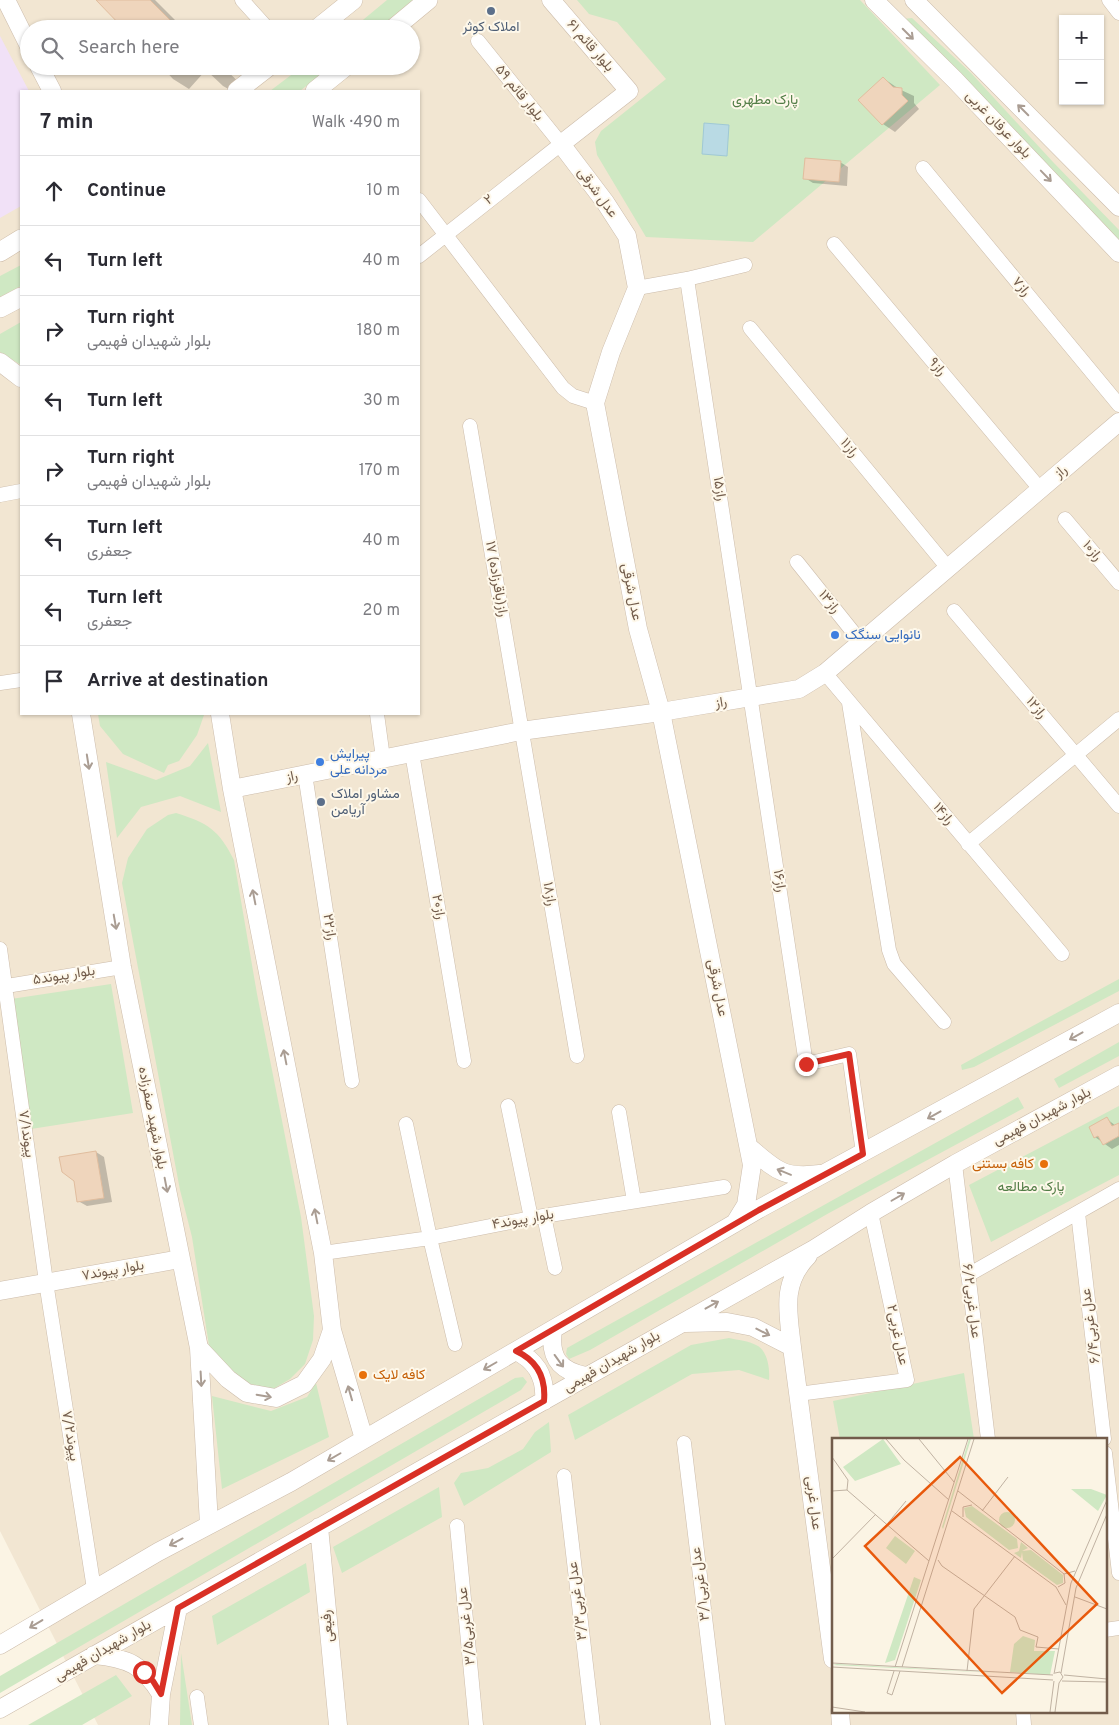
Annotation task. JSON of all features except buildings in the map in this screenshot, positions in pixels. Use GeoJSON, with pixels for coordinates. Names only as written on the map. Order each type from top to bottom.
{"type":"FeatureCollection","features":[{"type":"Feature","properties":{"kind":"main road"},"geometry":{"type":"LineString","coordinates":[[328,20],[353,0]]}},
{"type":"Feature","properties":{"kind":"main road"},"geometry":{"type":"LineString","coordinates":[[404,20],[428,0]]}},
{"type":"Feature","properties":{"kind":"main road"},"geometry":{"type":"LineString","coordinates":[[238,90],[257,75]]}},
{"type":"Feature","properties":{"kind":"main road"},"geometry":{"type":"LineString","coordinates":[[316,90],[335,75]]}},
{"type":"Feature","properties":{"kind":"main road"},"geometry":{"type":"LineString","coordinates":[[0,252],[20,240]]}},
{"type":"Feature","properties":{"kind":"main road"},"geometry":{"type":"LineString","coordinates":[[0,308],[20,298]]}},
{"type":"Feature","properties":{"kind":"street"},"geometry":{"type":"LineString","coordinates":[[6,0],[20,28]]}},
{"type":"Feature","properties":{"kind":"street"},"geometry":{"type":"LineString","coordinates":[[242,0],[260,20]]}},
{"type":"Feature","properties":{"kind":"street","name":"بلوار قائم ۶۱"},"geometry":{"type":"LineString","coordinates":[[551,0],[629,91],[561,144]]}},
{"type":"Feature","properties":{"kind":"street","name":"بلوار عرفان غربی"},"geometry":{"type":"LineString","coordinates":[[914,0],[1119,207]]}},
{"type":"Feature","properties":{"kind":"street"},"geometry":{"type":"LineString","coordinates":[[1109,0],[1119,13]]}},
{"type":"Feature","properties":{"kind":"street","name":"بلوار عرفان غربی"},"geometry":{"type":"LineString","coordinates":[[878,2],[955,80],[1119,253]]}},
{"type":"Feature","properties":{"kind":"street","name":"بلوار قائم ۵۹"},"geometry":{"type":"LineString","coordinates":[[478,41],[561,144]]}},
{"type":"Feature","properties":{"kind":"street"},"geometry":{"type":"LineString","coordinates":[[44,75],[51,90]]}},
{"type":"Feature","properties":{"kind":"street","name":"۲"},"geometry":{"type":"LineString","coordinates":[[420,255],[561,144]]}},
{"type":"Feature","properties":{"kind":"street","name":"عدل شرقی"},"geometry":{"type":"LineString","coordinates":[[561,144],[605,202],[627,236],[636,288],[611,352],[595,403],[638,629],[661,712],[749,1147],[752,1165],[751,1182],[746,1205],[735,1223]]}},
{"type":"Feature","properties":{"kind":"street","name":"راز۷"},"geometry":{"type":"LineString","coordinates":[[923,168],[1119,405]]}},
{"type":"Feature","properties":{"kind":"street"},"geometry":{"type":"LineString","coordinates":[[420,201],[562,388],[573,396],[595,403]]}},
{"type":"Feature","properties":{"kind":"street","name":"راز۹"},"geometry":{"type":"LineString","coordinates":[[834,244],[1040,489]]}},
{"type":"Feature","properties":{"kind":"street"},"geometry":{"type":"LineString","coordinates":[[636,288],[687,279],[745,264]]}},
{"type":"Feature","properties":{"kind":"street","name":"راز۱۵"},"geometry":{"type":"LineString","coordinates":[[687,279],[751,698]]}},
{"type":"Feature","properties":{"kind":"street","name":"راز۱۱"},"geometry":{"type":"LineString","coordinates":[[750,328],[948,568]]}},
{"type":"Feature","properties":{"kind":"street"},"geometry":{"type":"LineString","coordinates":[[0,362],[20,377]]}},
{"type":"Feature","properties":{"kind":"street","name":"راز"},"geometry":{"type":"LineString","coordinates":[[232,789],[522,731],[661,712],[799,689],[825,673],[1119,422]]}},
{"type":"Feature","properties":{"kind":"street","name":"۱۷ راز(باقرزاده)"},"geometry":{"type":"LineString","coordinates":[[470,426],[522,731]]}},
{"type":"Feature","properties":{"kind":"street"},"geometry":{"type":"LineString","coordinates":[[0,495],[20,491]]}},
{"type":"Feature","properties":{"kind":"street","name":"راز۱۰"},"geometry":{"type":"LineString","coordinates":[[1065,519],[1119,584]]}},
{"type":"Feature","properties":{"kind":"street","name":"راز۱۳"},"geometry":{"type":"LineString","coordinates":[[797,562],[861,642]]}},
{"type":"Feature","properties":{"kind":"street","name":"راز۱۲"},"geometry":{"type":"LineString","coordinates":[[954,610],[1119,806]]}},
{"type":"Feature","properties":{"kind":"street","name":"راز۱۴"},"geometry":{"type":"LineString","coordinates":[[825,673],[1062,954]]}},
{"type":"Feature","properties":{"kind":"street"},"geometry":{"type":"LineString","coordinates":[[0,683],[20,680]]}},
{"type":"Feature","properties":{"kind":"street","name":"راز۱۶"},"geometry":{"type":"LineString","coordinates":[[751,698],[806,1064],[849,1054],[863,1154]]}},
{"type":"Feature","properties":{"kind":"street"},"geometry":{"type":"LineString","coordinates":[[849,703],[888,950],[894,964],[944,1022]]}},
{"type":"Feature","properties":{"kind":"street","name":"بلوار شهید صفرزاده"},"geometry":{"type":"LineString","coordinates":[[81,715],[122,967],[199,1348],[210,1524]]}},
{"type":"Feature","properties":{"kind":"street"},"geometry":{"type":"LineString","coordinates":[[220,715],[232,789],[323,1252],[332,1330],[364,1440]]}},
{"type":"Feature","properties":{"kind":"street"},"geometry":{"type":"LineString","coordinates":[[377,715],[384,758]]}},
{"type":"Feature","properties":{"kind":"street"},"geometry":{"type":"LineString","coordinates":[[968,844],[1119,719]]}},
{"type":"Feature","properties":{"kind":"street","name":"راز۱۸"},"geometry":{"type":"LineString","coordinates":[[522,731],[577,1056]]}},
{"type":"Feature","properties":{"kind":"street","name":"راز۲۰"},"geometry":{"type":"LineString","coordinates":[[412,753],[464,1061]]}},
{"type":"Feature","properties":{"kind":"street","name":"راز۲۲"},"geometry":{"type":"LineString","coordinates":[[305,774],[352,1081]]}},
{"type":"Feature","properties":{"kind":"street","name":"پیوند۷/۱"},"geometry":{"type":"LineString","coordinates":[[0,949],[3,986],[46,1282]]}},
{"type":"Feature","properties":{"kind":"street","name":"بلوار پیوند۵"},"geometry":{"type":"LineString","coordinates":[[3,986],[122,967]]}},
{"type":"Feature","properties":{"kind":"street"},"geometry":{"type":"LineString","coordinates":[[0,1645],[158,1552],[291,1482],[735,1223],[1119,1013]]}},
{"type":"Feature","properties":{"kind":"street","name":"بلوار شهیدان فهیمی"},"geometry":{"type":"LineString","coordinates":[[0,1709],[586,1376],[814,1249],[871,1212],[955,1164],[1119,1075]]}},
{"type":"Feature","properties":{"kind":"street"},"geometry":{"type":"LineString","coordinates":[[508,1106],[554,1268]]}},
{"type":"Feature","properties":{"kind":"street"},"geometry":{"type":"LineString","coordinates":[[619,1112],[634,1201]]}},
{"type":"Feature","properties":{"kind":"street"},"geometry":{"type":"LineString","coordinates":[[406,1124],[455,1344]]}},
{"type":"Feature","properties":{"kind":"street"},"geometry":{"type":"LineString","coordinates":[[749,1147],[783,1174],[804,1176],[825,1174]]}},
{"type":"Feature","properties":{"kind":"street","name":"۶/۲عدل غربی"},"geometry":{"type":"LineString","coordinates":[[955,1164],[988,1438]]}},
{"type":"Feature","properties":{"kind":"street","name":"بلوار پیوند۴"},"geometry":{"type":"LineString","coordinates":[[323,1252],[430,1238],[538,1217],[724,1188]]}},
{"type":"Feature","properties":{"kind":"street"},"geometry":{"type":"LineString","coordinates":[[968,1275],[1119,1189]]}},
{"type":"Feature","properties":{"kind":"street","name":"عدل غربی۲"},"geometry":{"type":"LineString","coordinates":[[798,1394],[907,1380],[871,1212]]}},
{"type":"Feature","properties":{"kind":"street","name":"۶/۴عدل غربی"},"geometry":{"type":"LineString","coordinates":[[1078,1212],[1104,1438]]}},
{"type":"Feature","properties":{"kind":"street","name":"عدل غربی"},"geometry":{"type":"LineString","coordinates":[[814,1249],[799,1265],[790,1283],[788,1304],[832,1651]]}},
{"type":"Feature","properties":{"kind":"street","name":"بلوار پیوند۷"},"geometry":{"type":"LineString","coordinates":[[0,1290],[180,1259]]}},
{"type":"Feature","properties":{"kind":"street","name":"پیوند۷/۲"},"geometry":{"type":"LineString","coordinates":[[46,1282],[94,1589]]}},
{"type":"Feature","properties":{"kind":"street"},"geometry":{"type":"LineString","coordinates":[[681,1323],[727,1322],[753,1327],[792,1347]]}},
{"type":"Feature","properties":{"kind":"street"},"geometry":{"type":"LineString","coordinates":[[199,1348],[228,1380],[247,1393],[276,1398],[304,1384],[322,1359],[332,1330]]}},
{"type":"Feature","properties":{"kind":"street"},"geometry":{"type":"LineString","coordinates":[[553,1330],[551,1343],[554,1356],[562,1366],[573,1374],[586,1376]]}},
{"type":"Feature","properties":{"kind":"street"},"geometry":{"type":"LineString","coordinates":[[516,1351],[534,1362],[540,1371],[544,1386],[544,1401]]}},
{"type":"Feature","properties":{"kind":"street","name":"عدل غربی۳/۱"},"geometry":{"type":"LineString","coordinates":[[684,1442],[718,1725]]}},
{"type":"Feature","properties":{"kind":"street"},"geometry":{"type":"LineString","coordinates":[[1106,1460],[1119,1572]]}},
{"type":"Feature","properties":{"kind":"street","name":"عدل غربی۳/۳"},"geometry":{"type":"LineString","coordinates":[[564,1476],[593,1725]]}},
{"type":"Feature","properties":{"kind":"street","name":"عدل غربی۳/۵"},"geometry":{"type":"LineString","coordinates":[[457,1526],[476,1725]]}},
{"type":"Feature","properties":{"kind":"street","name":"رفیعی"},"geometry":{"type":"LineString","coordinates":[[319,1528],[338,1725]]}},
{"type":"Feature","properties":{"kind":"street"},"geometry":{"type":"LineString","coordinates":[[160,1725],[161,1694],[178,1608]]}},
{"type":"Feature","properties":{"kind":"street"},"geometry":{"type":"LineString","coordinates":[[1106,1630],[1119,1628]]}},
{"type":"Feature","properties":{"kind":"street"},"geometry":{"type":"LineString","coordinates":[[94,1655],[117,1657],[132,1662],[153,1681],[161,1694]]}},
{"type":"Feature","properties":{"kind":"street"},"geometry":{"type":"LineString","coordinates":[[197,1697],[201,1725]]}},
{"type":"Feature","properties":{"kind":"street"},"geometry":{"type":"LineString","coordinates":[[840,1712],[842,1725]]}},
{"type":"Feature","properties":{"kind":"street"},"geometry":{"type":"LineString","coordinates":[[1023,1712],[1024,1725]]}},
{"type":"Feature","properties":{"kind":"shaded area"},"geometry":{"type":"Polygon","coordinates":[[[0,0],[1119,0],[1119,1725],[98,1725],[0,1531],[0,0]]]}},
{"type":"Feature","properties":{"kind":"shaded area"},"geometry":{"type":"Polygon","coordinates":[[[0,36],[28,90],[20,90],[20,207],[0,218],[0,36]]]}},
{"type":"Feature","properties":{"kind":"green space"},"geometry":{"type":"Polygon","coordinates":[[[387,0],[413,0],[389,20],[363,20],[387,0]]]}},
{"type":"Feature","properties":{"kind":"green space","name":"پارک مطهری"},"geometry":{"type":"Polygon","coordinates":[[[577,0],[860,0],[940,85],[753,242],[646,237],[597,155],[595,142],[601,131],[666,79],[617,22],[589,14],[577,0]]]}},
{"type":"Feature","properties":{"kind":"green space"},"geometry":{"type":"Polygon","coordinates":[[[912,18],[971,73],[1119,230],[1119,244],[903,19],[912,18]]]}},
{"type":"Feature","properties":{"kind":"green space"},"geometry":{"type":"Polygon","coordinates":[[[291,75],[320,75],[301,90],[271,90],[291,75]]]}},
{"type":"Feature","properties":{"kind":"green space"},"geometry":{"type":"Polygon","coordinates":[[[20,266],[20,287],[0,297],[0,276],[20,266]]]}},
{"type":"Feature","properties":{"kind":"green space"},"geometry":{"type":"Polygon","coordinates":[[[20,323],[20,364],[0,352],[0,334],[20,323]]]}},
{"type":"Feature","properties":{"kind":"green space"},"geometry":{"type":"Polygon","coordinates":[[[98,715],[204,715],[197,735],[179,761],[168,765],[164,773],[123,754],[100,726],[98,715]]]}},
{"type":"Feature","properties":{"kind":"green space"},"geometry":{"type":"Polygon","coordinates":[[[208,743],[221,812],[180,796],[141,807],[117,838],[106,762],[156,780],[190,766],[208,743]]]}},
{"type":"Feature","properties":{"kind":"green space"},"geometry":{"type":"Polygon","coordinates":[[[176,813],[196,820],[211,829],[223,841],[234,860],[257,994],[301,1217],[314,1316],[313,1340],[305,1364],[290,1379],[273,1389],[242,1382],[210,1352],[192,1237],[180,1190],[122,883],[128,858],[147,829],[168,815],[176,813]]]}},
{"type":"Feature","properties":{"kind":"green space"},"geometry":{"type":"Polygon","coordinates":[[[1119,979],[1119,991],[974,1067],[962,1070],[961,1065],[1119,979]]]}},
{"type":"Feature","properties":{"kind":"green space"},"geometry":{"type":"Polygon","coordinates":[[[111,984],[133,1113],[31,1129],[11,999],[111,984]]]}},
{"type":"Feature","properties":{"kind":"green space"},"geometry":{"type":"Polygon","coordinates":[[[1119,1042],[1119,1056],[1059,1088],[1054,1079],[1119,1042]]]}},
{"type":"Feature","properties":{"kind":"green space"},"geometry":{"type":"Polygon","coordinates":[[[1018,1097],[1024,1108],[829,1213],[590,1350],[569,1359],[566,1354],[567,1348],[1018,1097]]]}},
{"type":"Feature","properties":{"kind":"green space","name":"پارک مطالعه"},"geometry":{"type":"Polygon","coordinates":[[[1119,1106],[1119,1175],[991,1242],[969,1185],[1119,1106]]]}},
{"type":"Feature","properties":{"kind":"green space"},"geometry":{"type":"Polygon","coordinates":[[[729,1338],[750,1342],[763,1351],[766,1356],[769,1380],[739,1370],[692,1374],[575,1440],[568,1415],[691,1345],[729,1338]]]}},
{"type":"Feature","properties":{"kind":"green space"},"geometry":{"type":"Polygon","coordinates":[[[964,1373],[974,1438],[840,1438],[833,1401],[964,1373]]]}},
{"type":"Feature","properties":{"kind":"green space"},"geometry":{"type":"Polygon","coordinates":[[[523,1377],[527,1382],[521,1390],[0,1693],[0,1676],[515,1378],[523,1377]]]}},
{"type":"Feature","properties":{"kind":"green space"},"geometry":{"type":"Polygon","coordinates":[[[316,1383],[329,1437],[222,1489],[212,1396],[271,1411],[307,1397],[316,1383]]]}},
{"type":"Feature","properties":{"kind":"green space"},"geometry":{"type":"Polygon","coordinates":[[[549,1422],[551,1452],[464,1506],[454,1483],[461,1473],[488,1468],[523,1449],[535,1432],[549,1422]]]}},
{"type":"Feature","properties":{"kind":"green space"},"geometry":{"type":"Polygon","coordinates":[[[439,1487],[442,1517],[342,1573],[333,1547],[439,1487]]]}},
{"type":"Feature","properties":{"kind":"green space"},"geometry":{"type":"Polygon","coordinates":[[[306,1563],[310,1592],[217,1645],[212,1616],[306,1563]]]}},
{"type":"Feature","properties":{"kind":"green space"},"geometry":{"type":"Polygon","coordinates":[[[181,1653],[192,1725],[180,1725],[181,1653]]]}},
{"type":"Feature","properties":{"kind":"green space"},"geometry":{"type":"Polygon","coordinates":[[[116,1675],[132,1696],[82,1725],[28,1725],[116,1675]]]}},
{"type":"Feature","properties":{"kind":"water"},"geometry":{"type":"Polygon","coordinates":[[[704,123],[729,125],[727,156],[702,154],[704,123]]]}},
{"type":"Feature","properties":{"kind":"place","name":"املاک کوثر"},"geometry":{"type":"Point","coordinates":[491,11]}},
{"type":"Feature","properties":{"kind":"place","name":"نانوایی سنگک"},"geometry":{"type":"Point","coordinates":[835,635]}},
{"type":"Feature","properties":{"kind":"place","name":"پیرایش مردانه علی"},"geometry":{"type":"Point","coordinates":[320,762]}},
{"type":"Feature","properties":{"kind":"place","name":"مشاور املاک آریامن"},"geometry":{"type":"Point","coordinates":[321,802]}},
{"type":"Feature","properties":{"kind":"place","name":"کافه بستنی"},"geometry":{"type":"Point","coordinates":[1044,1164]}},
{"type":"Feature","properties":{"kind":"place","name":"کافه لایک"},"geometry":{"type":"Point","coordinates":[363,1375]}},
{"type":"Feature","properties":{"kind":"route"},"geometry":{"type":"LineString","coordinates":[[144,1672],[153,1681],[161,1694],[178,1608],[544,1401],[544,1380],[540,1371],[534,1362],[516,1351],[759,1210],[863,1154],[849,1054],[806,1064]]}}]}
